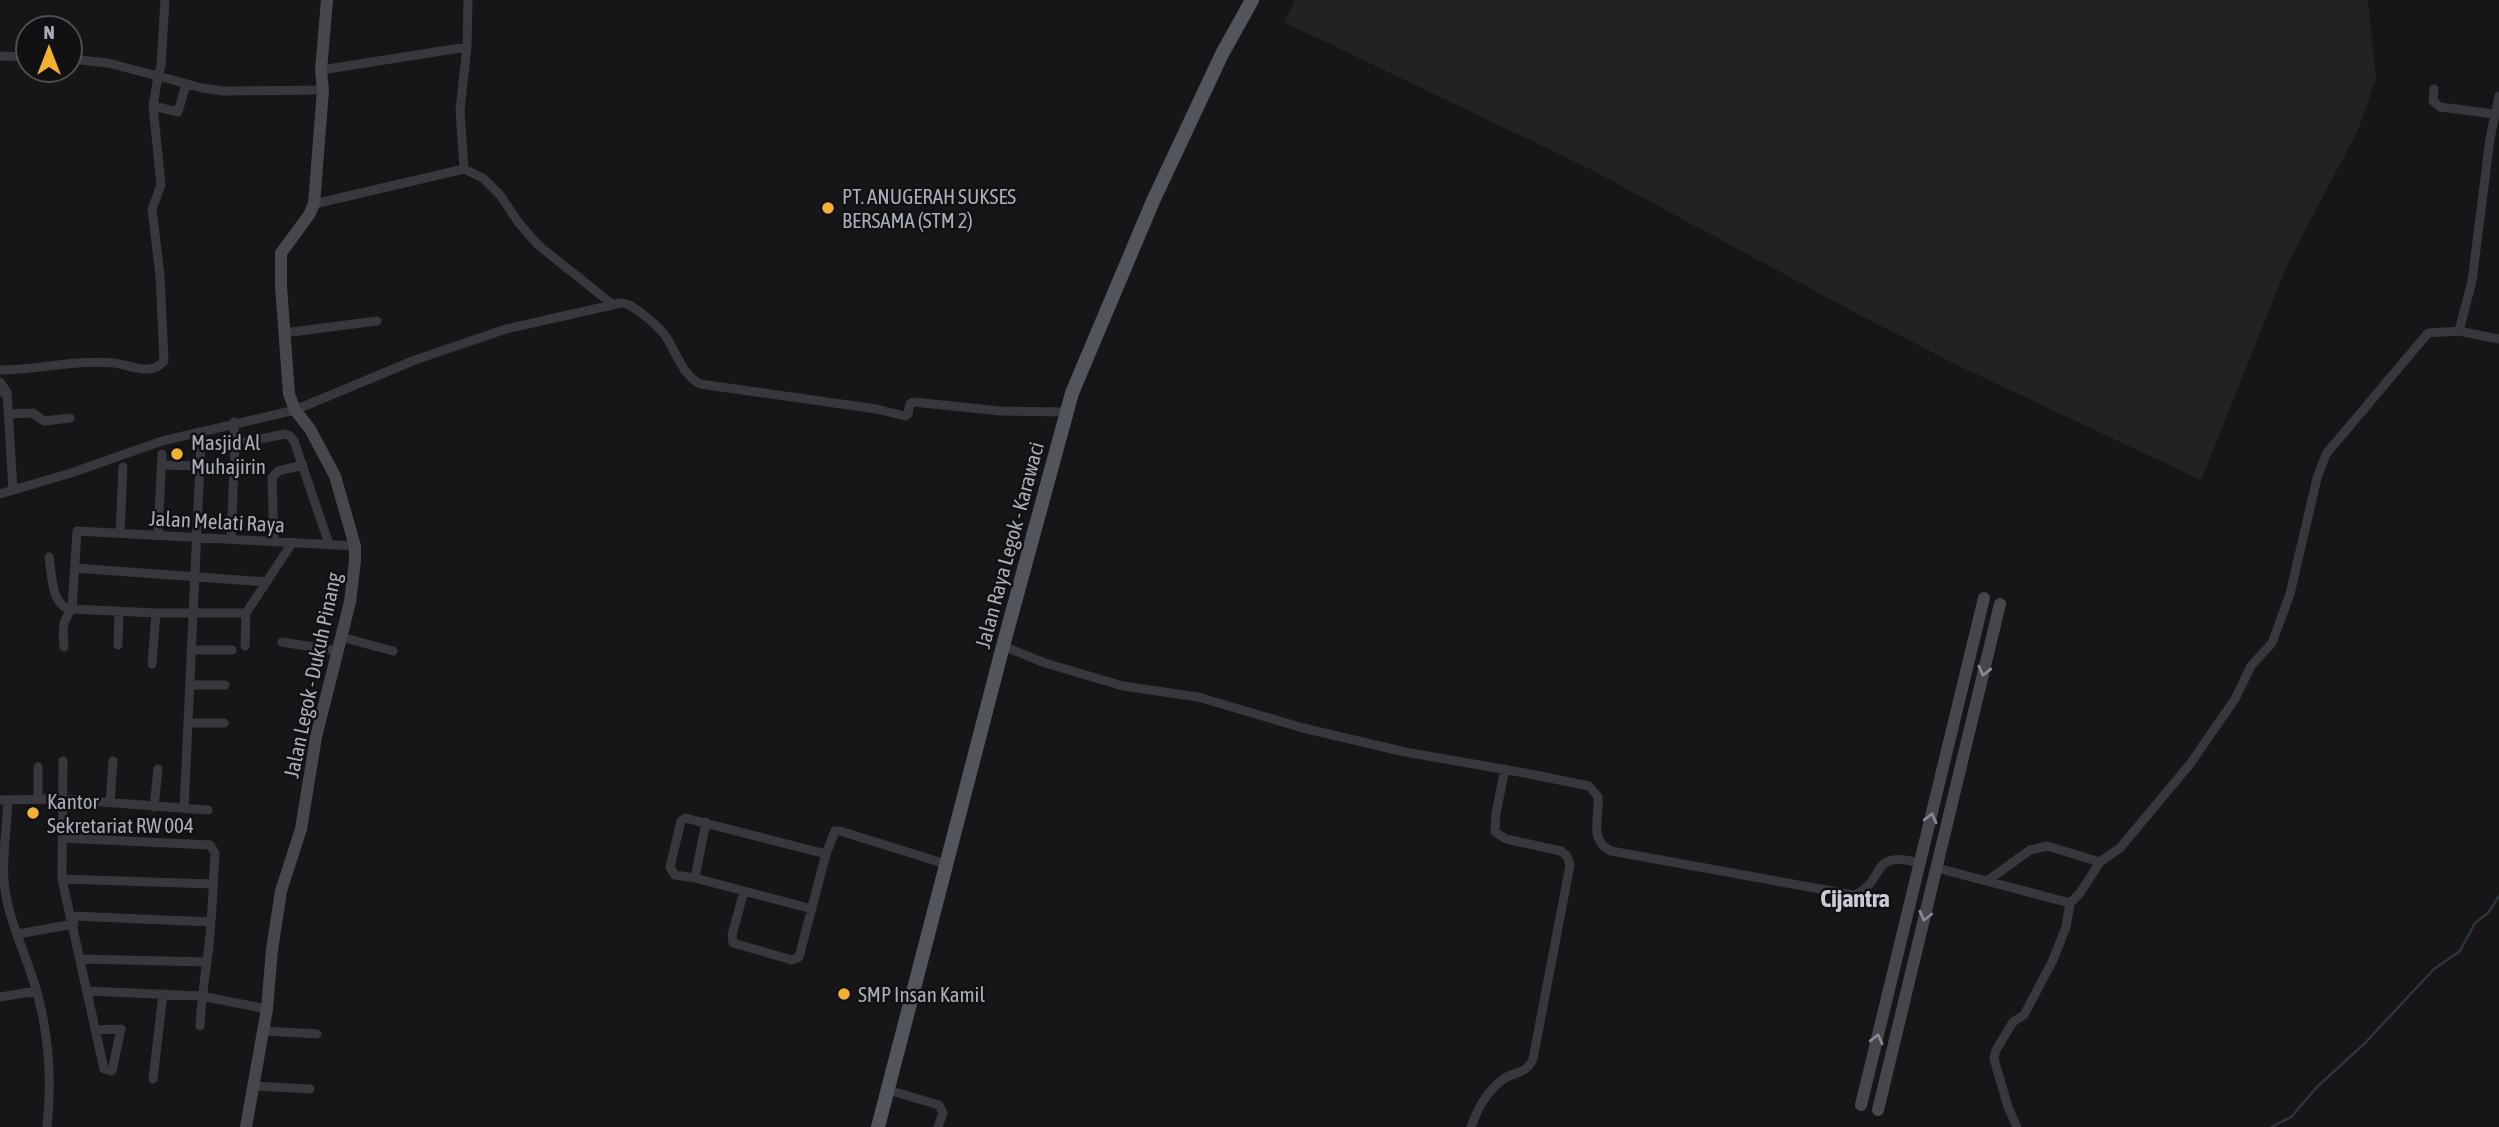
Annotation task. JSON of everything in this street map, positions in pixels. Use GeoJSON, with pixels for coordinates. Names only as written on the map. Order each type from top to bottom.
{"type":"FeatureCollection","features":[{"type":"Feature","properties":{"kind":"main road","name":"Jalan Raya Legok - Karawaci"},"geometry":{"type":"LineString","coordinates":[[877,1127],[1066,412],[1082,366],[1153,201],[1222,54],[1252,0]]}},
{"type":"Feature","properties":{"kind":"street"},"geometry":{"type":"LineString","coordinates":[[0,370],[106,363],[147,370],[156,368],[164,361],[160,276],[152,209],[161,185],[153,106],[161,66],[165,0]]}},
{"type":"Feature","properties":{"kind":"street","name":"Jalan Legok - Dukuh Pinang"},"geometry":{"type":"LineString","coordinates":[[246,1127],[268,1009],[272,950],[281,891],[301,829],[316,737],[354,580],[355,546],[329,461],[295,410],[287,378],[281,286],[281,253],[314,204],[327,0]]}},
{"type":"Feature","properties":{"kind":"street"},"geometry":{"type":"LineString","coordinates":[[464,169],[460,110],[467,47],[468,0]]}},
{"type":"Feature","properties":{"kind":"street"},"geometry":{"type":"LineString","coordinates":[[321,70],[467,47]]}},
{"type":"Feature","properties":{"kind":"street"},"geometry":{"type":"LineString","coordinates":[[84,60],[108,63],[186,84],[225,91],[323,90]]}},
{"type":"Feature","properties":{"kind":"street"},"geometry":{"type":"LineString","coordinates":[[153,106],[178,112],[186,84]]}},
{"type":"Feature","properties":{"kind":"street"},"geometry":{"type":"LineString","coordinates":[[2434,89],[2433,102],[2440,107],[2494,114]]}},
{"type":"Feature","properties":{"kind":"street"},"geometry":{"type":"LineString","coordinates":[[2459,331],[2472,281],[2494,114],[2499,96]]}},
{"type":"Feature","properties":{"kind":"street"},"geometry":{"type":"LineString","coordinates":[[314,204],[464,169],[483,178],[538,245],[612,304]]}},
{"type":"Feature","properties":{"kind":"street"},"geometry":{"type":"LineString","coordinates":[[0,494],[71,473],[162,441],[234,422],[295,410],[415,360],[506,329],[625,303],[663,332],[685,372],[700,384],[876,409],[905,416],[913,402],[1001,411],[1066,412]]}},
{"type":"Feature","properties":{"kind":"street"},"geometry":{"type":"LineString","coordinates":[[284,333],[377,321]]}},
{"type":"Feature","properties":{"kind":"street"},"geometry":{"type":"LineString","coordinates":[[2017,1127],[1996,1066],[1996,1050],[2013,1021],[2024,1015],[2053,960],[2066,927],[2070,903],[2101,862],[2120,848],[2190,764],[2235,699],[2250,666],[2273,643],[2290,594],[2317,478],[2326,454],[2428,333],[2459,331],[2499,339]]}},
{"type":"Feature","properties":{"kind":"street"},"geometry":{"type":"LineString","coordinates":[[0,382],[9,414],[13,490]]}},
{"type":"Feature","properties":{"kind":"street"},"geometry":{"type":"LineString","coordinates":[[9,414],[33,413],[39,420],[44,421],[70,418]]}},
{"type":"Feature","properties":{"kind":"street"},"geometry":{"type":"LineString","coordinates":[[231,540],[234,422]]}},
{"type":"Feature","properties":{"kind":"street"},"geometry":{"type":"LineString","coordinates":[[235,444],[288,435],[294,441],[329,544]]}},
{"type":"Feature","properties":{"kind":"street"},"geometry":{"type":"LineString","coordinates":[[184,809],[201,443]]}},
{"type":"Feature","properties":{"kind":"street"},"geometry":{"type":"LineString","coordinates":[[158,534],[162,454]]}},
{"type":"Feature","properties":{"kind":"street"},"geometry":{"type":"LineString","coordinates":[[274,542],[272,478],[278,471],[303,465]]}},
{"type":"Feature","properties":{"kind":"street"},"geometry":{"type":"LineString","coordinates":[[161,466],[200,466]]}},
{"type":"Feature","properties":{"kind":"street"},"geometry":{"type":"LineString","coordinates":[[120,533],[123,467]]}},
{"type":"Feature","properties":{"kind":"street","name":"Jalan Melati Raya"},"geometry":{"type":"LineString","coordinates":[[75,568],[77,531],[355,546]]}},
{"type":"Feature","properties":{"kind":"street"},"geometry":{"type":"LineString","coordinates":[[244,646],[246,613],[292,543]]}},
{"type":"Feature","properties":{"kind":"street"},"geometry":{"type":"LineString","coordinates":[[49,558],[58,601],[63,608],[119,612],[246,613]]}},
{"type":"Feature","properties":{"kind":"street"},"geometry":{"type":"LineString","coordinates":[[64,647],[62,626],[72,609],[75,568],[266,582]]}},
{"type":"Feature","properties":{"kind":"street"},"geometry":{"type":"LineString","coordinates":[[1861,1105],[1984,598]]}},
{"type":"Feature","properties":{"kind":"street"},"geometry":{"type":"LineString","coordinates":[[1878,1110],[2000,604]]}},
{"type":"Feature","properties":{"kind":"street"},"geometry":{"type":"LineString","coordinates":[[118,645],[119,612]]}},
{"type":"Feature","properties":{"kind":"street"},"geometry":{"type":"LineString","coordinates":[[152,664],[156,613]]}},
{"type":"Feature","properties":{"kind":"street"},"geometry":{"type":"LineString","coordinates":[[341,637],[393,652]]}},
{"type":"Feature","properties":{"kind":"street"},"geometry":{"type":"LineString","coordinates":[[282,642],[338,651]]}},
{"type":"Feature","properties":{"kind":"street"},"geometry":{"type":"LineString","coordinates":[[1003,646],[1045,663],[1123,686],[1198,698],[1378,746],[1589,786],[1598,797],[1598,839],[1602,847],[1611,851],[1881,900]]}},
{"type":"Feature","properties":{"kind":"street"},"geometry":{"type":"LineString","coordinates":[[192,650],[232,650]]}},
{"type":"Feature","properties":{"kind":"street"},"geometry":{"type":"LineString","coordinates":[[190,685],[225,685]]}},
{"type":"Feature","properties":{"kind":"street"},"geometry":{"type":"LineString","coordinates":[[188,723],[224,723]]}},
{"type":"Feature","properties":{"kind":"street"},"geometry":{"type":"LineString","coordinates":[[63,761],[62,880],[73,920],[95,1030],[104,1069],[111,1071],[121,1029],[95,1030]]}},
{"type":"Feature","properties":{"kind":"street"},"geometry":{"type":"LineString","coordinates":[[110,802],[113,761]]}},
{"type":"Feature","properties":{"kind":"street"},"geometry":{"type":"LineString","coordinates":[[38,767],[38,799]]}},
{"type":"Feature","properties":{"kind":"street"},"geometry":{"type":"LineString","coordinates":[[154,807],[158,769]]}},
{"type":"Feature","properties":{"kind":"street"},"geometry":{"type":"LineString","coordinates":[[1471,1127],[1477,1109],[1499,1082],[1526,1071],[1533,1059],[1570,864],[1561,851],[1506,839],[1495,832],[1505,769]]}},
{"type":"Feature","properties":{"kind":"street"},"geometry":{"type":"LineString","coordinates":[[1937,794],[1954,798]]}},
{"type":"Feature","properties":{"kind":"street"},"geometry":{"type":"LineString","coordinates":[[47,1127],[50,1102],[48,1049],[36,991],[9,908],[4,880],[4,800],[63,799],[208,810]]}},
{"type":"Feature","properties":{"kind":"street"},"geometry":{"type":"LineString","coordinates":[[812,909],[675,875],[670,867],[682,820],[706,822],[826,854]]}},
{"type":"Feature","properties":{"kind":"street"},"geometry":{"type":"LineString","coordinates":[[695,878],[706,822]]}},
{"type":"Feature","properties":{"kind":"street"},"geometry":{"type":"LineString","coordinates":[[744,891],[732,935],[733,943],[792,960],[799,957],[826,854],[835,831],[946,864]]}},
{"type":"Feature","properties":{"kind":"street"},"geometry":{"type":"LineString","coordinates":[[62,838],[210,845],[215,853],[200,1026]]}},
{"type":"Feature","properties":{"kind":"street"},"geometry":{"type":"LineString","coordinates":[[1987,881],[2030,850],[2047,846],[2101,862]]}},
{"type":"Feature","properties":{"kind":"street"},"geometry":{"type":"LineString","coordinates":[[1853,895],[1864,891],[1881,865],[1899,858],[1920,863]]}},
{"type":"Feature","properties":{"kind":"street"},"geometry":{"type":"LineString","coordinates":[[1937,868],[2070,903]]}},
{"type":"Feature","properties":{"kind":"street"},"geometry":{"type":"LineString","coordinates":[[62,880],[213,884]]}},
{"type":"Feature","properties":{"kind":"street"},"geometry":{"type":"LineString","coordinates":[[18,934],[73,920],[211,922]]}},
{"type":"Feature","properties":{"kind":"street"},"geometry":{"type":"LineString","coordinates":[[81,959],[207,962]]}},
{"type":"Feature","properties":{"kind":"street"},"geometry":{"type":"LineString","coordinates":[[1893,974],[1910,979]]}},
{"type":"Feature","properties":{"kind":"street"},"geometry":{"type":"LineString","coordinates":[[0,997],[36,991]]}},
{"type":"Feature","properties":{"kind":"street"},"geometry":{"type":"LineString","coordinates":[[88,991],[201,996],[268,1009]]}},
{"type":"Feature","properties":{"kind":"street"},"geometry":{"type":"LineString","coordinates":[[153,1079],[163,995]]}},
{"type":"Feature","properties":{"kind":"street"},"geometry":{"type":"LineString","coordinates":[[264,1031],[317,1034]]}},
{"type":"Feature","properties":{"kind":"street"},"geometry":{"type":"LineString","coordinates":[[254,1086],[310,1088]]}},
{"type":"Feature","properties":{"kind":"street"},"geometry":{"type":"LineString","coordinates":[[888,1090],[939,1105],[943,1113],[938,1127]]}},
{"type":"Feature","properties":{"kind":"shaded area"},"geometry":{"type":"Polygon","coordinates":[[[1295,0],[2368,0],[2376,79],[2358,130],[2287,265],[2201,480],[1959,366],[1592,170],[1284,22],[1295,0]]]}},
{"type":"Feature","properties":{"kind":"waterway"},"geometry":{"type":"LineString","coordinates":[[2271,1127],[2291,1117],[2318,1086],[2364,1044],[2434,969],[2460,951],[2475,923],[2488,913],[2499,896]]}},
{"type":"Feature","properties":{"kind":"place","name":"PT. ANUGERAH SUKSES BERSAMA (STM 2)"},"geometry":{"type":"Point","coordinates":[828,208]}},
{"type":"Feature","properties":{"kind":"place","name":"Masjid Al Muhajirin"},"geometry":{"type":"Point","coordinates":[177,454]}},
{"type":"Feature","properties":{"kind":"place","name":"Kantor Sekretariat RW 004"},"geometry":{"type":"Point","coordinates":[33,813]}},
{"type":"Feature","properties":{"kind":"place","name":"SMP Insan Kamil"},"geometry":{"type":"Point","coordinates":[844,994]}},
{"type":"Feature","properties":{"kind":"district","name":"Cijantra"},"geometry":{"type":"Point","coordinates":[1855,898]}}]}
